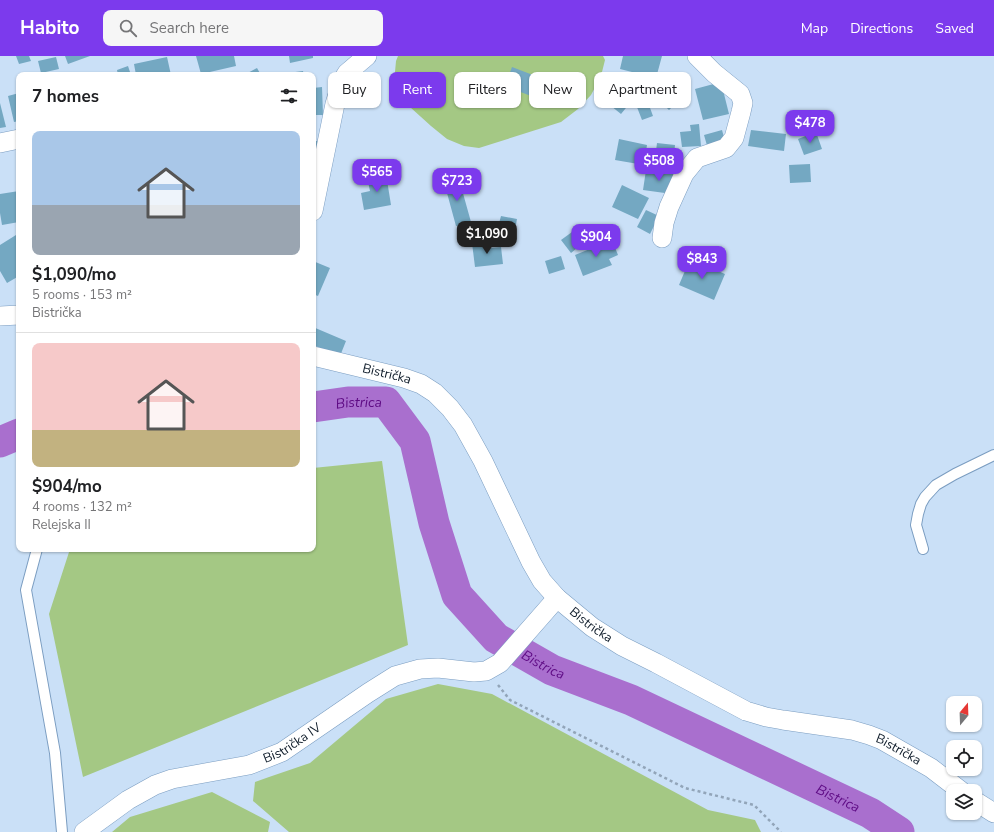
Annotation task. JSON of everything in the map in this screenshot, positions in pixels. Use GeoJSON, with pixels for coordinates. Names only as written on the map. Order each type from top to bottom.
{"type":"FeatureCollection","features":[{"type":"Feature","properties":{"kind":"street"},"geometry":{"type":"LineString","coordinates":[[316,196],[335,104],[342,82],[347,73],[367,56]]}},
{"type":"Feature","properties":{"kind":"street"},"geometry":{"type":"LineString","coordinates":[[662,238],[664,223],[669,207],[684,174],[697,158],[726,148],[734,138],[741,112],[742,103],[740,94],[714,73],[697,56]]}},
{"type":"Feature","properties":{"kind":"street"},"geometry":{"type":"LineString","coordinates":[[0,143],[16,140]]}},
{"type":"Feature","properties":{"kind":"street","name":"Bistrička"},"geometry":{"type":"LineString","coordinates":[[316,357],[404,378],[421,384],[434,393],[450,408],[463,425],[483,461],[531,562],[542,581],[557,598],[592,627],[622,646],[746,711],[766,717],[852,730],[868,735],[882,740],[908,754],[931,768],[952,784]]}},
{"type":"Feature","properties":{"kind":"street"},"geometry":{"type":"LineString","coordinates":[[493,667],[529,630],[557,598]]}},
{"type":"Feature","properties":{"kind":"street","name":"Bistrička IV"},"geometry":{"type":"LineString","coordinates":[[84,832],[128,800],[155,785],[172,779],[249,765],[282,752],[395,676],[420,669],[438,668],[474,672],[493,667]]}},
{"type":"Feature","properties":{"kind":"street"},"geometry":{"type":"LineString","coordinates":[[982,805],[994,813]]}},
{"type":"Feature","properties":{"kind":"lane"},"geometry":{"type":"LineString","coordinates":[[923,549],[916,525],[921,504],[930,490],[955,474],[994,455]]}},
{"type":"Feature","properties":{"kind":"lane"},"geometry":{"type":"LineString","coordinates":[[35,552],[26,590],[55,753],[62,832]]}},
{"type":"Feature","properties":{"kind":"path"},"geometry":{"type":"LineString","coordinates":[[493,667],[510,700],[685,788],[754,805],[782,832]]}},
{"type":"Feature","properties":{"kind":"green space"},"geometry":{"type":"Polygon","coordinates":[[[398,56],[603,56],[605,60],[602,72],[594,72],[594,89],[586,100],[586,72],[529,72],[529,108],[579,108],[561,122],[479,148],[464,146],[447,139],[411,108],[446,108],[446,72],[395,72],[398,56]]]}},
{"type":"Feature","properties":{"kind":"green space"},"geometry":{"type":"Polygon","coordinates":[[[382,461],[408,645],[83,777],[49,614],[69,552],[316,552],[316,468],[382,461]]]}},
{"type":"Feature","properties":{"kind":"green space"},"geometry":{"type":"Polygon","coordinates":[[[438,684],[492,694],[708,810],[755,820],[761,832],[289,832],[253,801],[255,782],[310,763],[386,699],[438,684]]]}},
{"type":"Feature","properties":{"kind":"green space"},"geometry":{"type":"Polygon","coordinates":[[[212,792],[270,822],[268,832],[112,832],[130,817],[212,792]]]}},
{"type":"Feature","properties":{"kind":"building"},"geometry":{"type":"Polygon","coordinates":[[[16,56],[29,56],[31,61],[19,64],[16,56]]]}},
{"type":"Feature","properties":{"kind":"building"},"geometry":{"type":"Polygon","coordinates":[[[65,56],[90,56],[68,64],[65,56]]]}},
{"type":"Feature","properties":{"kind":"building"},"geometry":{"type":"Polygon","coordinates":[[[196,56],[234,56],[236,66],[210,72],[200,72],[196,56]]]}},
{"type":"Feature","properties":{"kind":"building"},"geometry":{"type":"Polygon","coordinates":[[[289,56],[313,56],[313,58],[290,63],[289,56]]]}},
{"type":"Feature","properties":{"kind":"building"},"geometry":{"type":"Polygon","coordinates":[[[623,56],[662,56],[658,72],[632,72],[620,69],[623,56]]]}},
{"type":"Feature","properties":{"kind":"building"},"geometry":{"type":"Polygon","coordinates":[[[56,57],[59,69],[41,72],[38,61],[56,57]]]}},
{"type":"Feature","properties":{"kind":"building"},"geometry":{"type":"Polygon","coordinates":[[[167,57],[170,72],[135,72],[134,64],[167,57]]]}},
{"type":"Feature","properties":{"kind":"building"},"geometry":{"type":"Polygon","coordinates":[[[128,66],[130,72],[117,72],[117,70],[128,66]]]}},
{"type":"Feature","properties":{"kind":"building"},"geometry":{"type":"Polygon","coordinates":[[[512,67],[529,74],[529,95],[521,92],[521,72],[510,72],[512,67]]]}},
{"type":"Feature","properties":{"kind":"building"},"geometry":{"type":"Polygon","coordinates":[[[257,68],[259,72],[250,72],[257,68]]]}},
{"type":"Feature","properties":{"kind":"building"},"geometry":{"type":"Polygon","coordinates":[[[721,82],[729,114],[703,120],[695,89],[721,82]]]}},
{"type":"Feature","properties":{"kind":"building"},"geometry":{"type":"Polygon","coordinates":[[[322,87],[323,115],[316,115],[316,88],[322,87]]]}},
{"type":"Feature","properties":{"kind":"building"},"geometry":{"type":"Polygon","coordinates":[[[16,94],[16,122],[14,122],[8,96],[16,94]]]}},
{"type":"Feature","properties":{"kind":"building"},"geometry":{"type":"Polygon","coordinates":[[[0,103],[6,127],[0,128],[0,103]]]}},
{"type":"Feature","properties":{"kind":"building"},"geometry":{"type":"Polygon","coordinates":[[[614,108],[626,108],[621,114],[614,108]]]}},
{"type":"Feature","properties":{"kind":"building"},"geometry":{"type":"Polygon","coordinates":[[[637,108],[650,108],[653,116],[642,120],[637,108]]]}},
{"type":"Feature","properties":{"kind":"building"},"geometry":{"type":"Polygon","coordinates":[[[699,124],[701,146],[682,147],[680,132],[691,131],[690,125],[699,124]]]}},
{"type":"Feature","properties":{"kind":"building"},"geometry":{"type":"Polygon","coordinates":[[[722,130],[726,145],[708,149],[704,135],[722,130]]]}},
{"type":"Feature","properties":{"kind":"building"},"geometry":{"type":"Polygon","coordinates":[[[751,130],[786,134],[784,151],[748,146],[751,130]]]}},
{"type":"Feature","properties":{"kind":"building"},"geometry":{"type":"Polygon","coordinates":[[[816,132],[822,149],[804,155],[798,139],[816,132]]]}},
{"type":"Feature","properties":{"kind":"building"},"geometry":{"type":"Polygon","coordinates":[[[619,139],[647,145],[644,165],[615,160],[619,139]]]}},
{"type":"Feature","properties":{"kind":"building"},"geometry":{"type":"Polygon","coordinates":[[[316,141],[319,141],[321,154],[316,154],[316,141]]]}},
{"type":"Feature","properties":{"kind":"building"},"geometry":{"type":"Polygon","coordinates":[[[657,143],[675,145],[673,165],[648,162],[649,150],[656,151],[657,143]]]}},
{"type":"Feature","properties":{"kind":"building"},"geometry":{"type":"Polygon","coordinates":[[[810,164],[811,182],[790,183],[789,165],[810,164]]]}},
{"type":"Feature","properties":{"kind":"building"},"geometry":{"type":"Polygon","coordinates":[[[646,170],[675,174],[672,194],[643,190],[646,170]]]}},
{"type":"Feature","properties":{"kind":"building"},"geometry":{"type":"Polygon","coordinates":[[[386,174],[391,205],[364,210],[361,193],[370,191],[367,177],[386,174]]]}},
{"type":"Feature","properties":{"kind":"building"},"geometry":{"type":"Polygon","coordinates":[[[459,179],[471,222],[456,226],[444,182],[459,179]]]}},
{"type":"Feature","properties":{"kind":"building"},"geometry":{"type":"Polygon","coordinates":[[[622,185],[649,198],[638,219],[612,207],[622,185]]]}},
{"type":"Feature","properties":{"kind":"building"},"geometry":{"type":"Polygon","coordinates":[[[16,191],[16,223],[2,225],[0,213],[0,194],[16,191]]]}},
{"type":"Feature","properties":{"kind":"building"},"geometry":{"type":"Polygon","coordinates":[[[646,210],[659,216],[650,234],[637,227],[646,210]]]}},
{"type":"Feature","properties":{"kind":"building"},"geometry":{"type":"Polygon","coordinates":[[[501,216],[517,219],[515,230],[498,227],[501,216]]]}},
{"type":"Feature","properties":{"kind":"building"},"geometry":{"type":"Polygon","coordinates":[[[572,232],[582,244],[571,253],[561,240],[572,232]]]}},
{"type":"Feature","properties":{"kind":"building"},"geometry":{"type":"Polygon","coordinates":[[[16,235],[16,278],[7,283],[0,271],[0,245],[16,235]]]}},
{"type":"Feature","properties":{"kind":"building"},"geometry":{"type":"Polygon","coordinates":[[[612,240],[618,255],[609,259],[612,265],[583,276],[575,255],[612,240]]]}},
{"type":"Feature","properties":{"kind":"building"},"geometry":{"type":"Polygon","coordinates":[[[490,241],[490,248],[501,247],[503,264],[475,267],[472,243],[490,241]]]}},
{"type":"Feature","properties":{"kind":"building"},"geometry":{"type":"Polygon","coordinates":[[[561,256],[565,269],[549,274],[545,261],[561,256]]]}},
{"type":"Feature","properties":{"kind":"building"},"geometry":{"type":"Polygon","coordinates":[[[690,259],[725,274],[714,300],[679,285],[690,259]]]}},
{"type":"Feature","properties":{"kind":"building"},"geometry":{"type":"Polygon","coordinates":[[[316,262],[330,268],[318,296],[316,295],[316,262]]]}},
{"type":"Feature","properties":{"kind":"building"},"geometry":{"type":"Polygon","coordinates":[[[316,328],[346,341],[340,356],[316,346],[316,328]]]}},
{"type":"Feature","properties":{"kind":"waterway","name":"Bistrica"},"geometry":{"type":"LineString","coordinates":[[316,407],[348,402],[386,402],[415,441],[434,523],[457,595],[496,638],[552,670],[631,700],[870,813],[899,832]]}},
{"type":"Feature","properties":{"kind":"waterway","name":"Bistrica"},"geometry":{"type":"LineString","coordinates":[[0,442],[16,435]]}}]}
